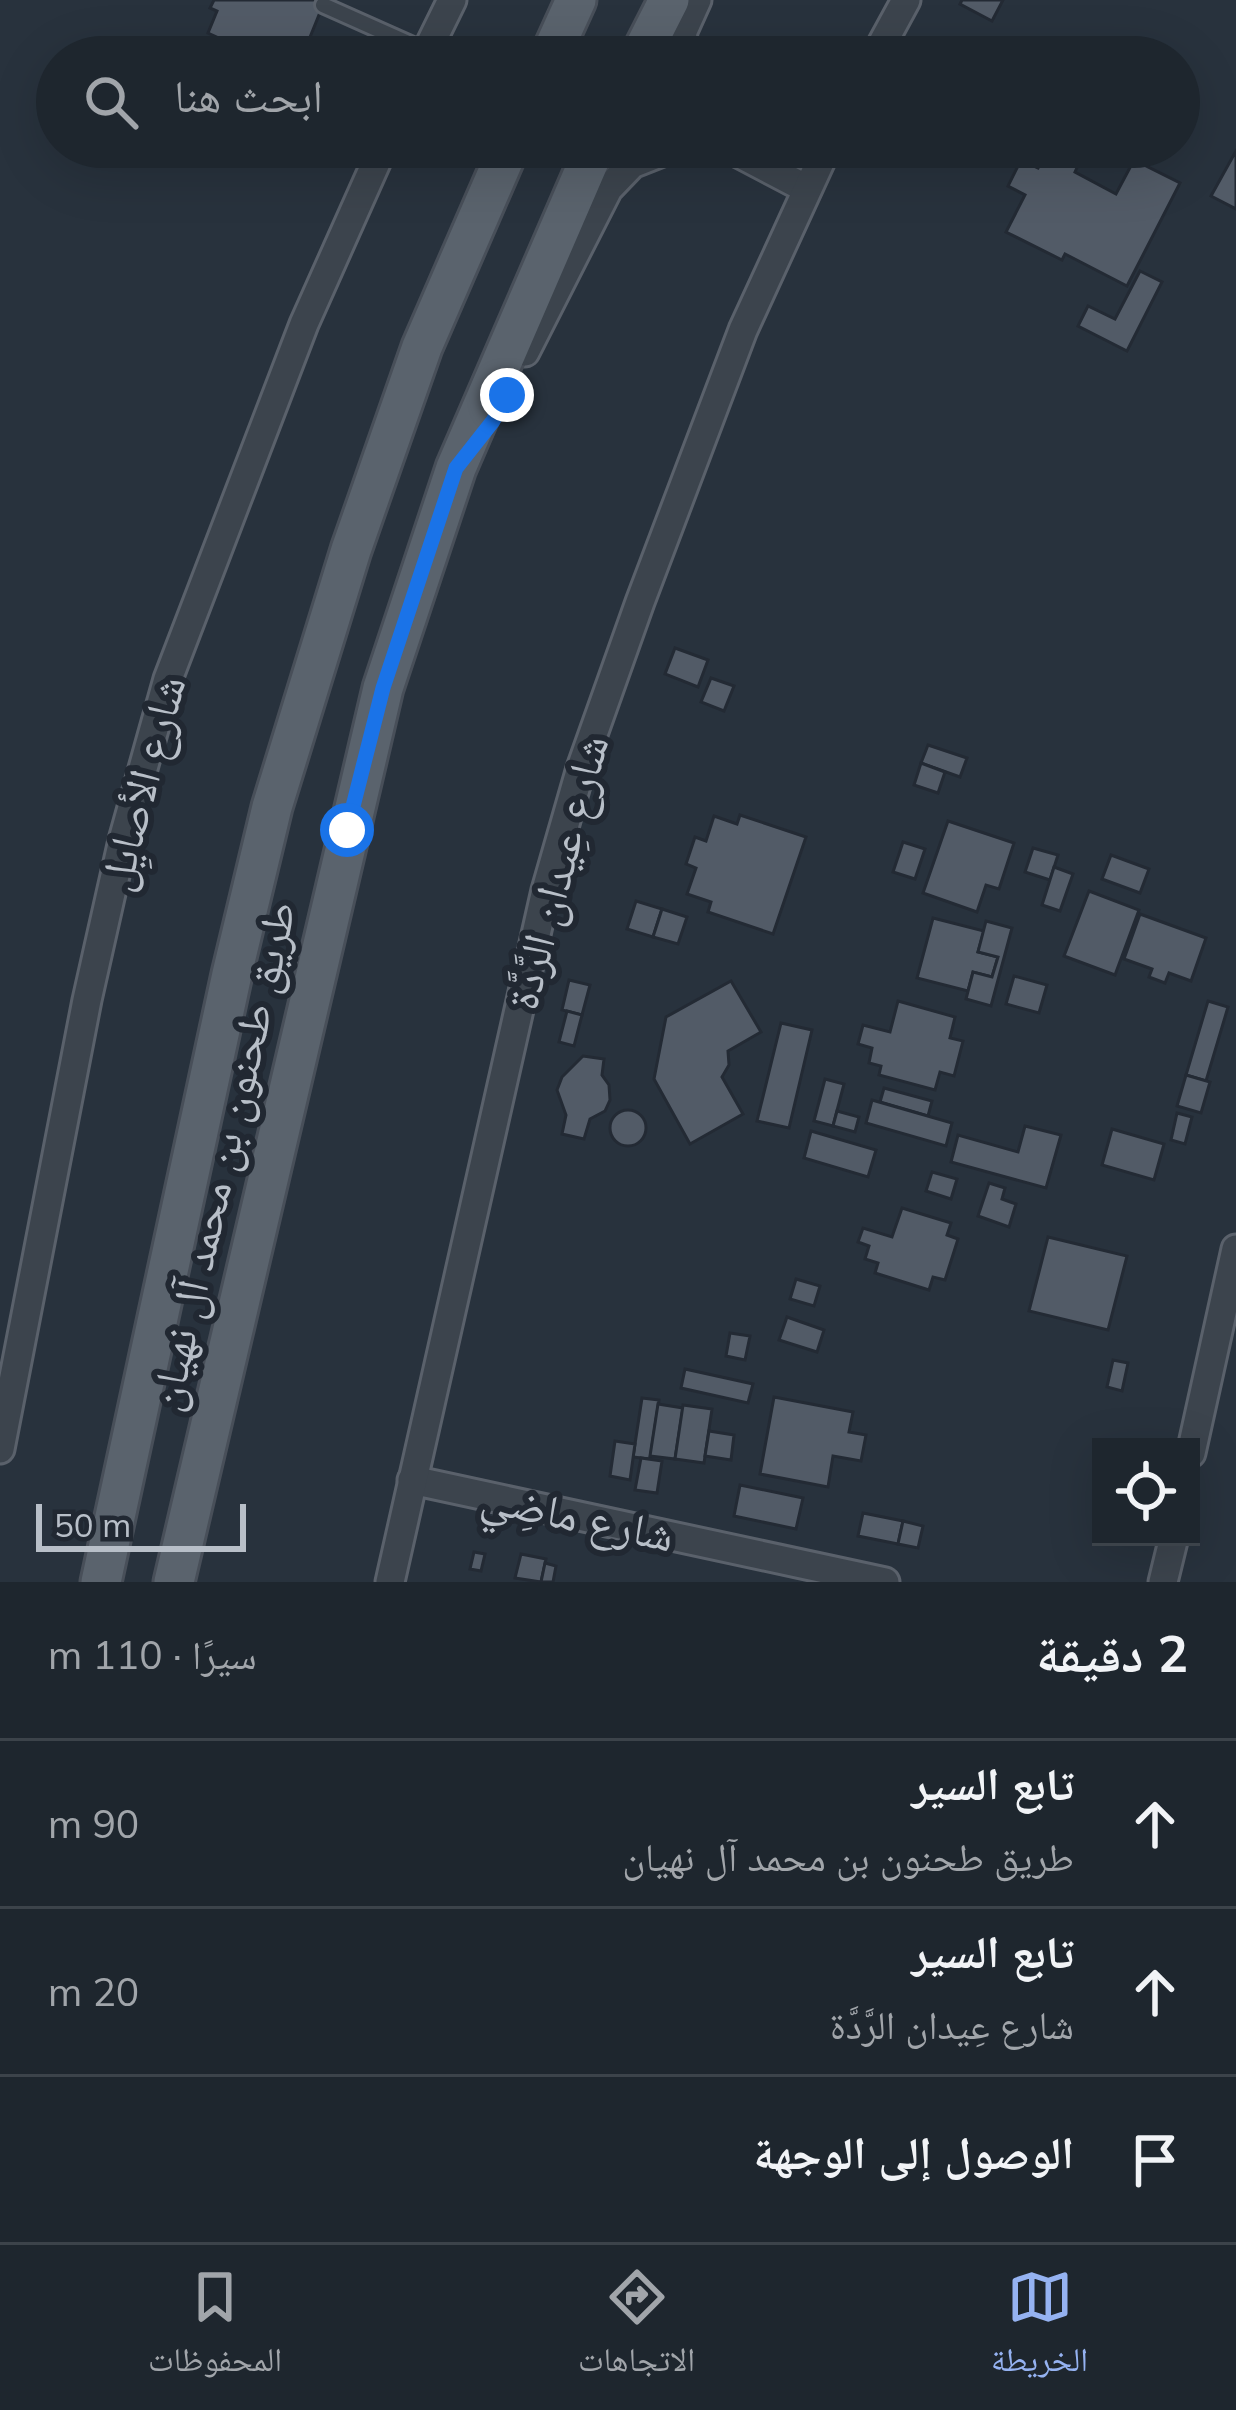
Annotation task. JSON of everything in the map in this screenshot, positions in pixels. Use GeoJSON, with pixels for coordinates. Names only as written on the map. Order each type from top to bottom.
{"type":"FeatureCollection","features":[{"type":"Feature","properties":{"kind":"main road"},"geometry":{"type":"LineString","coordinates":[[560,36],[576,0]]}},
{"type":"Feature","properties":{"kind":"main road"},"geometry":{"type":"LineString","coordinates":[[651,36],[669,0]]}},
{"type":"Feature","properties":{"kind":"main road","name":"طريق طحنون بن محمد آل نهيان"},"geometry":{"type":"LineString","coordinates":[[101,1582],[272,807],[351,550],[422,347],[500,168]]}},
{"type":"Feature","properties":{"kind":"main road","name":"طريق طحنون بن محمد آل نهيان"},"geometry":{"type":"LineString","coordinates":[[175,1582],[383,688],[456,468],[586,168]]}},
{"type":"Feature","properties":{"kind":"street"},"geometry":{"type":"LineString","coordinates":[[434,36],[452,0]]}},
{"type":"Feature","properties":{"kind":"street"},"geometry":{"type":"LineString","coordinates":[[683,36],[697,0]]}},
{"type":"Feature","properties":{"kind":"street"},"geometry":{"type":"LineString","coordinates":[[886,36],[906,0]]}},
{"type":"Feature","properties":{"kind":"street","name":"شارع الأصايِل"},"geometry":{"type":"LineString","coordinates":[[0,1449],[87,1000],[123,840],[168,679],[304,324],[374,168]]}},
{"type":"Feature","properties":{"kind":"street"},"geometry":{"type":"LineString","coordinates":[[456,468],[493,421],[608,189],[628,168]]}},
{"type":"Feature","properties":{"kind":"street"},"geometry":{"type":"LineString","coordinates":[[766,168],[805,188]]}},
{"type":"Feature","properties":{"kind":"street","name":"شارع عِيدان الرَّدَّة"},"geometry":{"type":"LineString","coordinates":[[390,1582],[546,890],[581,768],[735,350],[816,168]]}},
{"type":"Feature","properties":{"kind":"street"},"geometry":{"type":"LineString","coordinates":[[1197,1438],[1222,1373],[1236,1250]]}},
{"type":"Feature","properties":{"kind":"street","name":"شارع ماضِي"},"geometry":{"type":"LineString","coordinates":[[412,1480],[885,1582]]}},
{"type":"Feature","properties":{"kind":"street"},"geometry":{"type":"LineString","coordinates":[[1163,1582],[1172,1546]]}},
{"type":"Feature","properties":{"kind":"lane"},"geometry":{"type":"LineString","coordinates":[[323,5],[388,36]]}},
{"type":"Feature","properties":{"kind":"building"},"geometry":{"type":"Polygon","coordinates":[[[214,0],[325,0],[310,36],[214,36],[208,33],[217,11],[210,8],[214,0]]]}},
{"type":"Feature","properties":{"kind":"building"},"geometry":{"type":"Polygon","coordinates":[[[962,0],[1003,0],[992,21],[960,4],[962,0]]]}},
{"type":"Feature","properties":{"kind":"building"},"geometry":{"type":"Polygon","coordinates":[[[1236,151],[1236,209],[1211,196],[1236,151]]]}},
{"type":"Feature","properties":{"kind":"building"},"geometry":{"type":"Polygon","coordinates":[[[1017,168],[1077,168],[1075,172],[1116,194],[1130,168],[1150,168],[1180,183],[1127,286],[1065,254],[1062,260],[1006,232],[1025,195],[1008,186],[1017,168]]]}},
{"type":"Feature","properties":{"kind":"building"},"geometry":{"type":"Polygon","coordinates":[[[1140,271],[1162,282],[1127,351],[1078,326],[1088,306],[1115,319],[1140,271]]]}},
{"type":"Feature","properties":{"kind":"building"},"geometry":{"type":"Polygon","coordinates":[[[675,648],[708,660],[698,687],[665,674],[675,648]]]}},
{"type":"Feature","properties":{"kind":"building"},"geometry":{"type":"Polygon","coordinates":[[[711,678],[734,686],[724,711],[701,702],[711,678]]]}},
{"type":"Feature","properties":{"kind":"building"},"geometry":{"type":"Polygon","coordinates":[[[928,745],[967,758],[960,777],[921,763],[928,745]]]}},
{"type":"Feature","properties":{"kind":"building"},"geometry":{"type":"Polygon","coordinates":[[[921,763],[945,772],[938,793],[914,785],[921,763]]]}},
{"type":"Feature","properties":{"kind":"building"},"geometry":{"type":"Polygon","coordinates":[[[740,815],[806,837],[773,934],[708,912],[711,902],[687,894],[696,868],[686,864],[695,837],[706,841],[714,816],[737,824],[740,815]]]}},
{"type":"Feature","properties":{"kind":"building"},"geometry":{"type":"Polygon","coordinates":[[[948,821],[1014,843],[999,889],[986,885],[977,912],[923,893],[948,821]]]}},
{"type":"Feature","properties":{"kind":"building"},"geometry":{"type":"Polygon","coordinates":[[[903,842],[925,849],[915,879],[893,872],[903,842]]]}},
{"type":"Feature","properties":{"kind":"building"},"geometry":{"type":"Polygon","coordinates":[[[1033,848],[1058,855],[1050,880],[1025,872],[1033,848]]]}},
{"type":"Feature","properties":{"kind":"building"},"geometry":{"type":"Polygon","coordinates":[[[1111,855],[1149,869],[1140,893],[1102,879],[1111,855]]]}},
{"type":"Feature","properties":{"kind":"building"},"geometry":{"type":"Polygon","coordinates":[[[1054,867],[1073,874],[1060,911],[1042,905],[1054,867]]]}},
{"type":"Feature","properties":{"kind":"building"},"geometry":{"type":"Polygon","coordinates":[[[1089,891],[1139,910],[1115,975],[1064,956],[1089,891]]]}},
{"type":"Feature","properties":{"kind":"building"},"geometry":{"type":"Polygon","coordinates":[[[636,901],[662,909],[653,937],[627,929],[636,901]]]}},
{"type":"Feature","properties":{"kind":"building"},"geometry":{"type":"Polygon","coordinates":[[[662,909],[687,917],[678,944],[653,937],[662,909]]]}},
{"type":"Feature","properties":{"kind":"building"},"geometry":{"type":"Polygon","coordinates":[[[1140,914],[1206,938],[1191,981],[1169,973],[1165,983],[1149,977],[1152,969],[1124,959],[1140,914]]]}},
{"type":"Feature","properties":{"kind":"building"},"geometry":{"type":"Polygon","coordinates":[[[933,918],[984,931],[978,952],[998,957],[992,977],[973,972],[968,991],[917,978],[933,918]]]}},
{"type":"Feature","properties":{"kind":"building"},"geometry":{"type":"Polygon","coordinates":[[[986,921],[1012,928],[991,1006],[966,999],[973,972],[992,977],[998,957],[978,952],[986,921]]]}},
{"type":"Feature","properties":{"kind":"building"},"geometry":{"type":"Polygon","coordinates":[[[1014,976],[1047,985],[1039,1013],[1006,1004],[1014,976]]]}},
{"type":"Feature","properties":{"kind":"building"},"geometry":{"type":"Polygon","coordinates":[[[569,980],[590,985],[582,1015],[562,1010],[569,980]]]}},
{"type":"Feature","properties":{"kind":"building"},"geometry":{"type":"Polygon","coordinates":[[[731,981],[761,1032],[728,1051],[729,1065],[722,1077],[743,1114],[690,1144],[654,1079],[666,1017],[731,981]]]}},
{"type":"Feature","properties":{"kind":"building"},"geometry":{"type":"Polygon","coordinates":[[[898,1001],[955,1017],[950,1038],[963,1041],[954,1076],[940,1072],[935,1090],[879,1075],[881,1066],[869,1063],[872,1048],[858,1044],[863,1025],[890,1032],[898,1001]]]}},
{"type":"Feature","properties":{"kind":"building"},"geometry":{"type":"Polygon","coordinates":[[[1208,1001],[1228,1007],[1206,1081],[1186,1075],[1208,1001]]]}},
{"type":"Feature","properties":{"kind":"building"},"geometry":{"type":"Polygon","coordinates":[[[567,1011],[582,1015],[574,1046],[559,1042],[567,1011]]]}},
{"type":"Feature","properties":{"kind":"building"},"geometry":{"type":"Polygon","coordinates":[[[781,1023],[812,1030],[789,1128],[757,1121],[781,1023]]]}},
{"type":"Feature","properties":{"kind":"building"},"geometry":{"type":"Polygon","coordinates":[[[583,1056],[604,1059],[602,1075],[609,1085],[610,1100],[605,1111],[590,1119],[584,1139],[562,1134],[566,1115],[557,1090],[562,1077],[583,1056]]]}},
{"type":"Feature","properties":{"kind":"building"},"geometry":{"type":"Polygon","coordinates":[[[1186,1075],[1210,1082],[1201,1113],[1177,1106],[1186,1075]]]}},
{"type":"Feature","properties":{"kind":"building"},"geometry":{"type":"Polygon","coordinates":[[[825,1079],[844,1084],[833,1126],[814,1121],[825,1079]]]}},
{"type":"Feature","properties":{"kind":"building"},"geometry":{"type":"Polygon","coordinates":[[[884,1088],[932,1101],[928,1116],[880,1102],[884,1088]]]}},
{"type":"Feature","properties":{"kind":"building"},"geometry":{"type":"Polygon","coordinates":[[[872,1100],[952,1123],[946,1146],[866,1123],[872,1100]]]}},
{"type":"Feature","properties":{"kind":"building"},"geometry":{"type":"Polygon","coordinates":[[[628,1110],[641,1115],[646,1128],[641,1141],[628,1146],[615,1141],[610,1128],[615,1115],[628,1110]]]}},
{"type":"Feature","properties":{"kind":"building"},"geometry":{"type":"Polygon","coordinates":[[[837,1111],[859,1117],[855,1132],[833,1126],[837,1111]]]}},
{"type":"Feature","properties":{"kind":"building"},"geometry":{"type":"Polygon","coordinates":[[[1177,1113],[1192,1117],[1185,1144],[1171,1140],[1177,1113]]]}},
{"type":"Feature","properties":{"kind":"building"},"geometry":{"type":"Polygon","coordinates":[[[1025,1126],[1061,1135],[1046,1188],[951,1162],[958,1135],[1018,1152],[1025,1126]]]}},
{"type":"Feature","properties":{"kind":"building"},"geometry":{"type":"Polygon","coordinates":[[[1112,1129],[1164,1144],[1154,1180],[1102,1165],[1112,1129]]]}},
{"type":"Feature","properties":{"kind":"building"},"geometry":{"type":"Polygon","coordinates":[[[811,1131],[876,1150],[868,1177],[804,1158],[811,1131]]]}},
{"type":"Feature","properties":{"kind":"building"},"geometry":{"type":"Polygon","coordinates":[[[932,1172],[957,1179],[951,1199],[926,1191],[932,1172]]]}},
{"type":"Feature","properties":{"kind":"building"},"geometry":{"type":"Polygon","coordinates":[[[989,1183],[1005,1188],[1002,1199],[1016,1204],[1009,1227],[978,1216],[989,1183]]]}},
{"type":"Feature","properties":{"kind":"building"},"geometry":{"type":"Polygon","coordinates":[[[902,1208],[951,1223],[947,1235],[958,1239],[945,1280],[933,1277],[929,1290],[875,1273],[878,1263],[865,1259],[869,1246],[858,1242],[863,1228],[892,1237],[902,1208]]]}},
{"type":"Feature","properties":{"kind":"building"},"geometry":{"type":"Polygon","coordinates":[[[1048,1237],[1127,1256],[1108,1330],[1029,1311],[1048,1237]]]}},
{"type":"Feature","properties":{"kind":"building"},"geometry":{"type":"Polygon","coordinates":[[[796,1279],[820,1286],[814,1306],[790,1299],[796,1279]]]}},
{"type":"Feature","properties":{"kind":"building"},"geometry":{"type":"Polygon","coordinates":[[[787,1317],[824,1330],[817,1352],[779,1340],[787,1317]]]}},
{"type":"Feature","properties":{"kind":"building"},"geometry":{"type":"Polygon","coordinates":[[[730,1333],[750,1336],[745,1360],[726,1356],[730,1333]]]}},
{"type":"Feature","properties":{"kind":"building"},"geometry":{"type":"Polygon","coordinates":[[[1113,1360],[1128,1363],[1122,1391],[1107,1387],[1113,1360]]]}},
{"type":"Feature","properties":{"kind":"building"},"geometry":{"type":"Polygon","coordinates":[[[685,1369],[753,1384],[748,1403],[681,1388],[685,1369]]]}},
{"type":"Feature","properties":{"kind":"building"},"geometry":{"type":"Polygon","coordinates":[[[774,1397],[853,1412],[849,1432],[866,1435],[861,1461],[833,1456],[828,1487],[760,1474],[774,1397]]]}},
{"type":"Feature","properties":{"kind":"building"},"geometry":{"type":"Polygon","coordinates":[[[642,1398],[659,1400],[650,1459],[633,1457],[642,1398]]]}},
{"type":"Feature","properties":{"kind":"building"},"geometry":{"type":"Polygon","coordinates":[[[658,1404],[683,1408],[675,1459],[650,1456],[658,1404]]]}},
{"type":"Feature","properties":{"kind":"building"},"geometry":{"type":"Polygon","coordinates":[[[683,1405],[712,1409],[704,1463],[675,1459],[683,1405]]]}},
{"type":"Feature","properties":{"kind":"building"},"geometry":{"type":"Polygon","coordinates":[[[709,1431],[734,1435],[731,1460],[705,1456],[709,1431]]]}},
{"type":"Feature","properties":{"kind":"building"},"geometry":{"type":"Polygon","coordinates":[[[615,1441],[635,1444],[630,1480],[610,1476],[615,1441]]]}},
{"type":"Feature","properties":{"kind":"building"},"geometry":{"type":"Polygon","coordinates":[[[641,1458],[662,1461],[657,1493],[635,1490],[641,1458]]]}},
{"type":"Feature","properties":{"kind":"building"},"geometry":{"type":"Polygon","coordinates":[[[740,1485],[803,1498],[796,1529],[734,1516],[740,1485]]]}},
{"type":"Feature","properties":{"kind":"building"},"geometry":{"type":"Polygon","coordinates":[[[863,1513],[903,1521],[898,1544],[858,1536],[863,1513]]]}},
{"type":"Feature","properties":{"kind":"building"},"geometry":{"type":"Polygon","coordinates":[[[903,1521],[923,1526],[918,1548],[898,1544],[903,1521]]]}},
{"type":"Feature","properties":{"kind":"building"},"geometry":{"type":"Polygon","coordinates":[[[474,1552],[485,1554],[481,1571],[470,1569],[474,1552]]]}},
{"type":"Feature","properties":{"kind":"building"},"geometry":{"type":"Polygon","coordinates":[[[521,1554],[546,1559],[541,1582],[515,1578],[521,1554]]]}},
{"type":"Feature","properties":{"kind":"building"},"geometry":{"type":"Polygon","coordinates":[[[545,1563],[556,1566],[553,1582],[541,1582],[545,1563]]]}},
{"type":"Feature","properties":{"kind":"route"},"geometry":{"type":"LineString","coordinates":[[347,830],[383,688],[456,468],[476,446],[507,395]]}}]}
